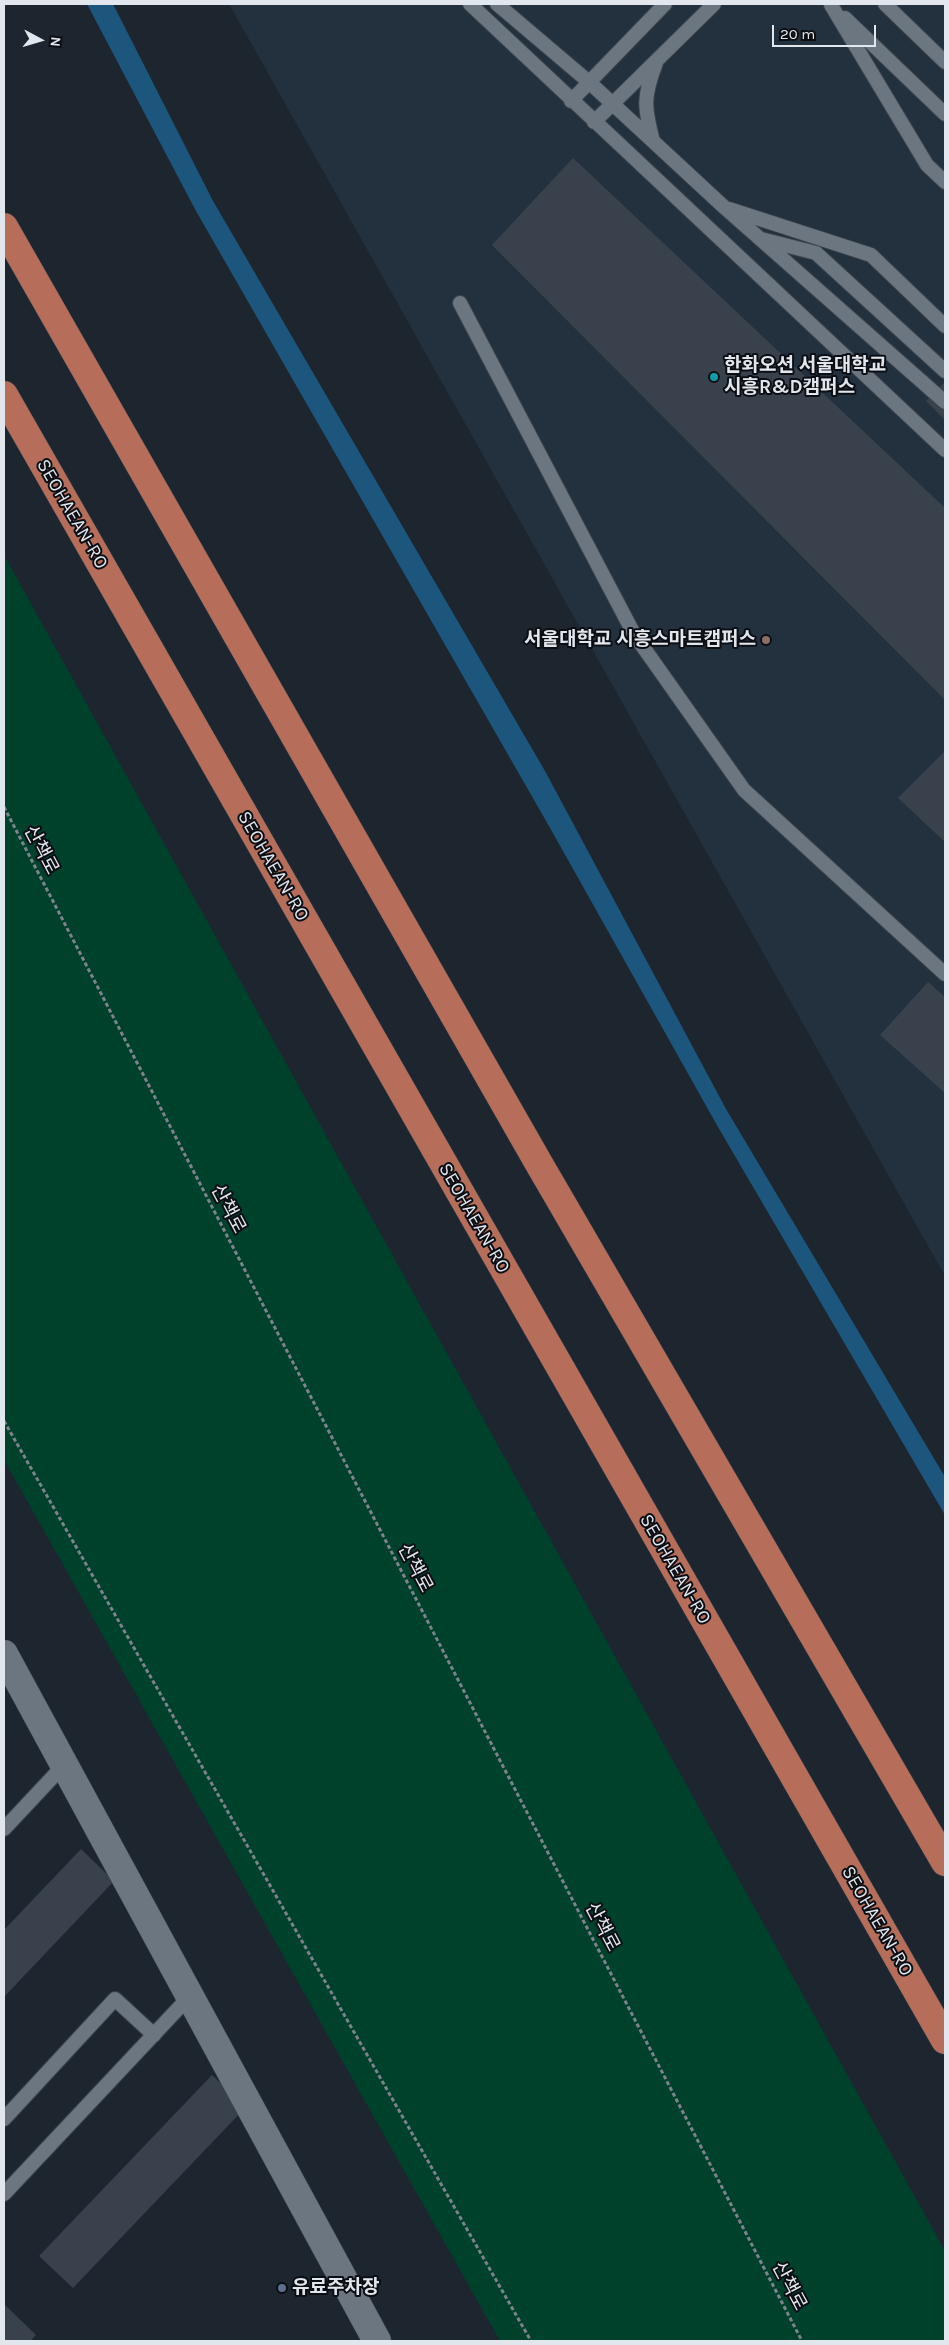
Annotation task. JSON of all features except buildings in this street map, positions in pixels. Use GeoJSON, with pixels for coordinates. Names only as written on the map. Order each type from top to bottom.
{"type":"FeatureCollection","features":[{"type":"Feature","properties":{"kind":"main road"},"geometry":{"type":"LineString","coordinates":[[4,227],[533,1153],[945,1862]]}},
{"type":"Feature","properties":{"kind":"main road","name":"SEOHAEAN-RO"},"geometry":{"type":"LineString","coordinates":[[4,394],[945,2040]]}},
{"type":"Feature","properties":{"kind":"street"},"geometry":{"type":"LineString","coordinates":[[4,1654],[377,2341]]}},
{"type":"Feature","properties":{"kind":"lane"},"geometry":{"type":"LineString","coordinates":[[470,4],[945,450]]}},
{"type":"Feature","properties":{"kind":"lane"},"geometry":{"type":"LineString","coordinates":[[497,4],[589,82],[724,207],[945,402]]}},
{"type":"Feature","properties":{"kind":"lane"},"geometry":{"type":"LineString","coordinates":[[571,100],[665,4]]}},
{"type":"Feature","properties":{"kind":"lane"},"geometry":{"type":"LineString","coordinates":[[594,122],[714,4]]}},
{"type":"Feature","properties":{"kind":"lane"},"geometry":{"type":"LineString","coordinates":[[830,4],[945,114]]}},
{"type":"Feature","properties":{"kind":"lane"},"geometry":{"type":"LineString","coordinates":[[830,4],[927,165],[945,182]]}},
{"type":"Feature","properties":{"kind":"lane"},"geometry":{"type":"LineString","coordinates":[[885,4],[945,62]]}},
{"type":"Feature","properties":{"kind":"lane"},"geometry":{"type":"LineString","coordinates":[[653,142],[645,110],[648,84],[657,59]]}},
{"type":"Feature","properties":{"kind":"lane"},"geometry":{"type":"LineString","coordinates":[[724,207],[871,255],[945,326]]}},
{"type":"Feature","properties":{"kind":"lane"},"geometry":{"type":"LineString","coordinates":[[759,238],[816,253],[945,371]]}},
{"type":"Feature","properties":{"kind":"lane"},"geometry":{"type":"LineString","coordinates":[[460,303],[634,634],[744,790],[945,974]]}},
{"type":"Feature","properties":{"kind":"lane"},"geometry":{"type":"LineString","coordinates":[[4,1828],[64,1765]]}},
{"type":"Feature","properties":{"kind":"lane"},"geometry":{"type":"LineString","coordinates":[[4,2194],[190,1996]]}},
{"type":"Feature","properties":{"kind":"lane"},"geometry":{"type":"LineString","coordinates":[[4,2119],[115,1999],[154,2034]]}},
{"type":"Feature","properties":{"kind":"path","name":"산책로"},"geometry":{"type":"LineString","coordinates":[[4,808],[802,2341]]}},
{"type":"Feature","properties":{"kind":"path"},"geometry":{"type":"LineString","coordinates":[[4,1421],[530,2341]]}},
{"type":"Feature","properties":{"kind":"shaded area","name":"서울대학교 시흥스마트캠퍼스"},"geometry":{"type":"Polygon","coordinates":[[[229,4],[945,4],[945,1276],[229,4]]]}},
{"type":"Feature","properties":{"kind":"green space"},"geometry":{"type":"Polygon","coordinates":[[[4,555],[945,2251],[945,2341],[500,2341],[4,1460],[4,555]]]}},
{"type":"Feature","properties":{"kind":"water"},"geometry":{"type":"Polygon","coordinates":[[[87,4],[113,4],[213,201],[545,771],[726,1109],[945,1477],[945,1515],[718,1127],[545,819],[196,211],[87,4]]]}},
{"type":"Feature","properties":{"kind":"place","name":"한화오션 서울대학교 시흥R&D캠퍼스"},"geometry":{"type":"Point","coordinates":[714,377]}},
{"type":"Feature","properties":{"kind":"place","name":"서울대학교 시흥스마트캠퍼스"},"geometry":{"type":"Point","coordinates":[766,640]}},
{"type":"Feature","properties":{"kind":"place","name":"유료주차장"},"geometry":{"type":"Point","coordinates":[282,2288]}}]}
